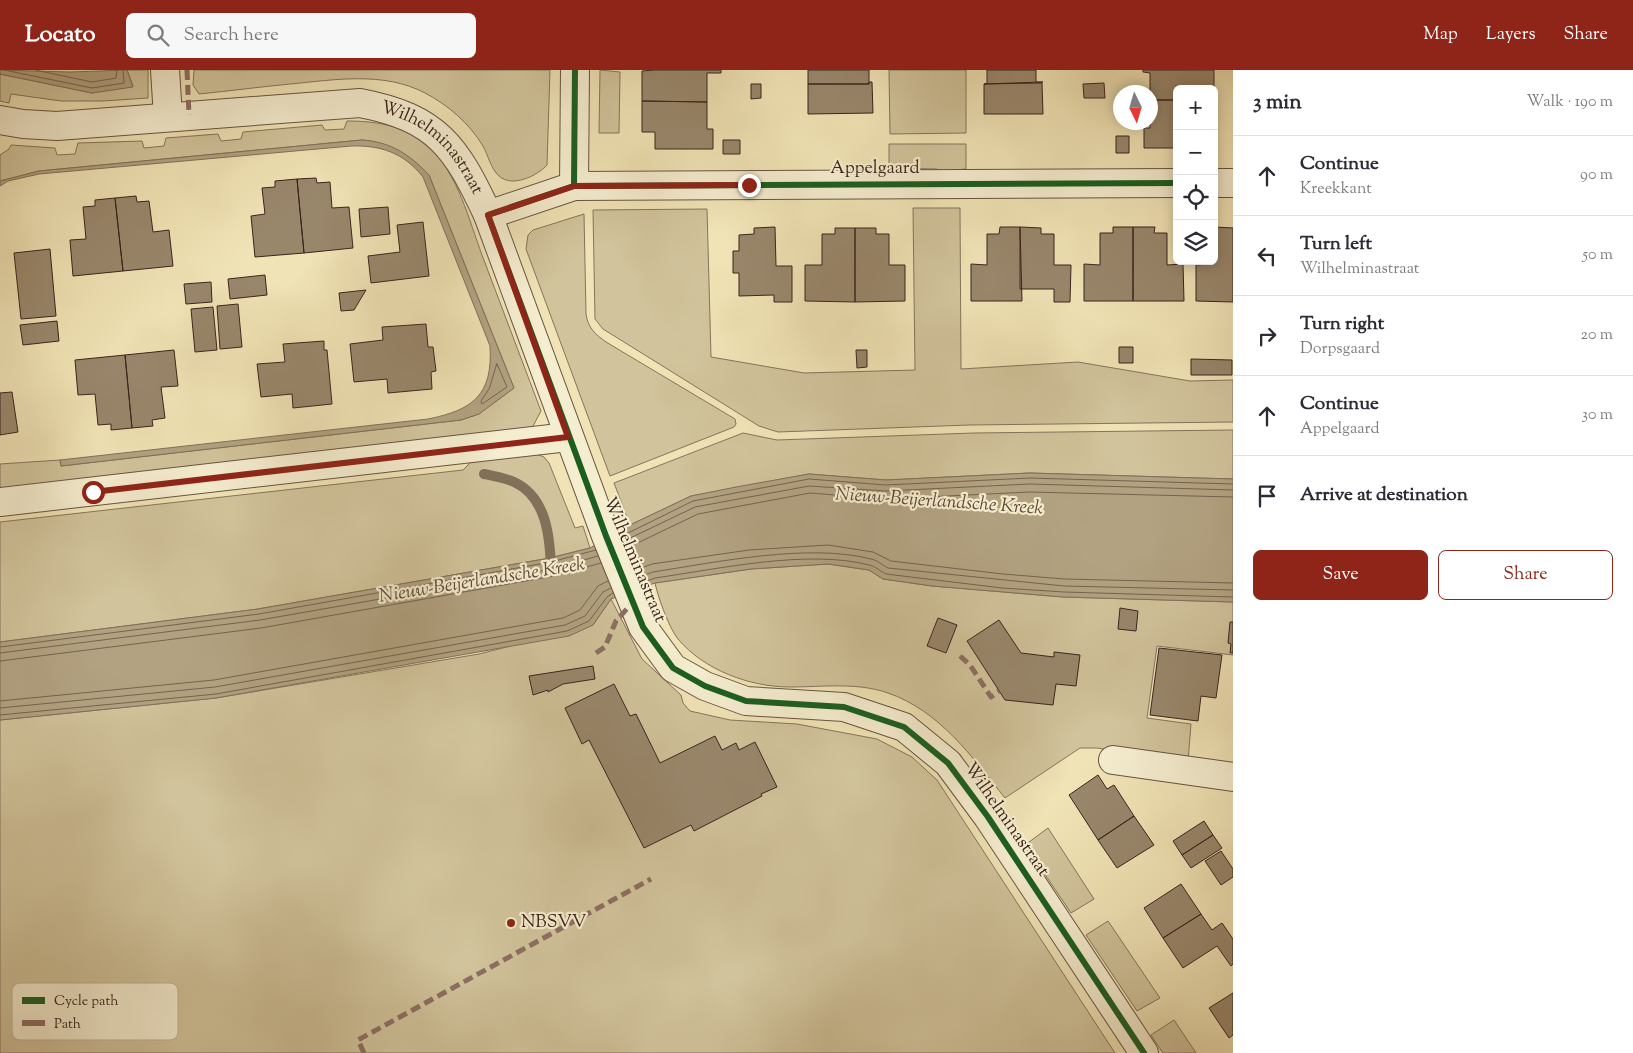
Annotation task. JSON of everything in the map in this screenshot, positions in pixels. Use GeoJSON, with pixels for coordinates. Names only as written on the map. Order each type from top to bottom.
{"type":"FeatureCollection","features":[{"type":"Feature","properties":{"kind":"street"},"geometry":{"type":"LineString","coordinates":[[165,70],[168,117]]}},
{"type":"Feature","properties":{"kind":"street"},"geometry":{"type":"LineString","coordinates":[[574,186],[575,70]]}},
{"type":"Feature","properties":{"kind":"street","name":"Wilhelminastraat"},"geometry":{"type":"LineString","coordinates":[[0,120],[23,124],[57,126],[349,103],[391,109],[429,129],[452,150],[466,170],[488,215],[568,437],[643,627],[673,668],[705,686],[746,701],[844,707],[904,727],[948,763],[988,817],[1144,1053]]}},
{"type":"Feature","properties":{"kind":"street","name":"Appelgaard"},"geometry":{"type":"LineString","coordinates":[[488,215],[574,186],[1173,183]]}},
{"type":"Feature","properties":{"kind":"street"},"geometry":{"type":"LineString","coordinates":[[1218,183],[1233,183]]}},
{"type":"Feature","properties":{"kind":"street"},"geometry":{"type":"LineString","coordinates":[[0,502],[568,437]]}},
{"type":"Feature","properties":{"kind":"street"},"geometry":{"type":"LineString","coordinates":[[1113,760],[1233,777]]}},
{"type":"Feature","properties":{"kind":"shaded area"},"geometry":{"type":"Polygon","coordinates":[[[127,70],[148,70],[148,98],[61,101],[11,94],[9,103],[0,101],[0,74],[92,93],[133,86],[127,70]]]}},
{"type":"Feature","properties":{"kind":"shaded area"},"geometry":{"type":"Polygon","coordinates":[[[194,70],[550,70],[547,165],[537,173],[524,179],[511,181],[504,179],[496,173],[483,146],[465,122],[442,103],[409,86],[375,79],[341,79],[199,94],[193,85],[194,70]]]}},
{"type":"Feature","properties":{"kind":"shaded area"},"geometry":{"type":"Polygon","coordinates":[[[600,70],[620,72],[619,133],[599,133],[600,70]]]}},
{"type":"Feature","properties":{"kind":"shaded area"},"geometry":{"type":"Polygon","coordinates":[[[889,70],[966,70],[966,133],[890,134],[889,70]]]}},
{"type":"Feature","properties":{"kind":"shaded area"},"geometry":{"type":"Polygon","coordinates":[[[347,121],[370,122],[392,126],[413,135],[431,149],[449,172],[462,199],[541,411],[532,428],[0,491],[0,464],[60,460],[61,466],[461,420],[479,414],[514,388],[429,175],[407,156],[390,147],[362,140],[39,171],[0,181],[0,155],[9,149],[11,145],[55,148],[57,155],[75,154],[78,143],[142,141],[144,148],[164,146],[166,138],[218,134],[221,141],[241,139],[243,132],[322,125],[325,130],[344,129],[347,121]]]}},
{"type":"Feature","properties":{"kind":"shaded area"},"geometry":{"type":"Polygon","coordinates":[[[889,144],[966,144],[966,169],[953,170],[948,175],[943,175],[937,169],[889,168],[889,144]]]}},
{"type":"Feature","properties":{"kind":"shaded area"},"geometry":{"type":"Polygon","coordinates":[[[913,208],[960,208],[961,369],[1078,362],[1190,381],[1233,380],[1233,422],[969,425],[778,432],[759,426],[603,329],[595,319],[593,210],[707,209],[711,357],[804,373],[915,370],[913,208]]]}},
{"type":"Feature","properties":{"kind":"shaded area"},"geometry":{"type":"Polygon","coordinates":[[[584,214],[586,314],[588,323],[593,330],[606,342],[735,419],[736,424],[734,427],[610,476],[526,249],[528,235],[533,230],[584,214]]]}},
{"type":"Feature","properties":{"kind":"shaded area"},"geometry":{"type":"Polygon","coordinates":[[[1233,430],[1233,479],[1030,473],[886,480],[809,474],[691,496],[630,525],[614,483],[743,433],[777,440],[974,433],[1233,430]]]}},
{"type":"Feature","properties":{"kind":"shaded area"},"geometry":{"type":"Polygon","coordinates":[[[534,453],[544,457],[549,463],[575,528],[583,526],[590,548],[550,558],[258,609],[0,642],[0,522],[463,470],[474,459],[534,453]]]}},
{"type":"Feature","properties":{"kind":"shaded area"},"geometry":{"type":"Polygon","coordinates":[[[828,564],[869,570],[883,579],[932,586],[1063,597],[1233,602],[1233,655],[1157,646],[1147,718],[1191,724],[1188,762],[1097,748],[1080,748],[1005,798],[954,737],[924,711],[907,701],[888,693],[864,687],[790,687],[759,684],[729,675],[714,668],[701,660],[678,639],[664,612],[655,583],[751,569],[828,564]]]}},
{"type":"Feature","properties":{"kind":"shaded area","name":"NBSVV"},"geometry":{"type":"Polygon","coordinates":[[[611,599],[642,659],[681,695],[683,703],[690,711],[730,720],[797,724],[877,739],[912,757],[937,780],[1115,1053],[0,1053],[0,720],[216,698],[479,654],[593,625],[611,599]]]}},
{"type":"Feature","properties":{"kind":"shaded area"},"geometry":{"type":"Polygon","coordinates":[[[1048,828],[1094,899],[1071,913],[1025,845],[1048,828]]]}},
{"type":"Feature","properties":{"kind":"shaded area"},"geometry":{"type":"Polygon","coordinates":[[[1108,921],[1160,998],[1137,1011],[1086,935],[1108,921]]]}},
{"type":"Feature","properties":{"kind":"shaded area"},"geometry":{"type":"Polygon","coordinates":[[[1174,1020],[1196,1053],[1163,1053],[1151,1035],[1174,1020]]]}},
{"type":"Feature","properties":{"kind":"water"},"geometry":{"type":"Polygon","coordinates":[[[0,70],[70,72],[127,70],[133,87],[92,93],[0,74],[0,70]]]}},
{"type":"Feature","properties":{"kind":"water"},"geometry":{"type":"Polygon","coordinates":[[[362,140],[382,143],[399,150],[429,175],[514,388],[479,414],[461,420],[61,466],[60,460],[428,419],[457,411],[477,398],[484,388],[488,377],[490,346],[423,177],[408,162],[391,152],[372,147],[351,146],[39,174],[8,181],[0,186],[0,181],[39,171],[362,140]]]}},
{"type":"Feature","properties":{"kind":"water","name":"Nieuw-Beijerlandsche Kreek"},"geometry":{"type":"Polygon","coordinates":[[[1030,473],[1233,479],[1233,602],[1063,597],[932,586],[883,579],[869,570],[828,564],[751,569],[655,583],[611,599],[593,625],[569,636],[216,698],[0,720],[0,642],[258,609],[550,558],[590,548],[630,525],[691,496],[809,474],[886,480],[1030,473]]]}},
{"type":"Feature","properties":{"kind":"building"},"geometry":{"type":"Polygon","coordinates":[[[721,70],[721,73],[707,73],[707,102],[642,101],[642,71],[721,70]]]}},
{"type":"Feature","properties":{"kind":"building"},"geometry":{"type":"Polygon","coordinates":[[[808,70],[869,70],[869,84],[808,84],[808,70]]]}},
{"type":"Feature","properties":{"kind":"building"},"geometry":{"type":"Polygon","coordinates":[[[987,70],[1036,70],[1036,82],[1043,82],[984,84],[987,83],[987,70]]]}},
{"type":"Feature","properties":{"kind":"building"},"geometry":{"type":"Polygon","coordinates":[[[1143,70],[1214,70],[1214,85],[1173,85],[1173,100],[1158,100],[1158,85],[1150,85],[1150,73],[1143,72],[1143,70]]]}},
{"type":"Feature","properties":{"kind":"building"},"geometry":{"type":"Polygon","coordinates":[[[869,82],[872,82],[873,113],[808,114],[808,84],[869,84],[869,82]]]}},
{"type":"Feature","properties":{"kind":"building"},"geometry":{"type":"Polygon","coordinates":[[[1042,83],[1043,114],[984,114],[984,84],[1042,83]]]}},
{"type":"Feature","properties":{"kind":"building"},"geometry":{"type":"Polygon","coordinates":[[[1104,83],[1105,98],[1084,98],[1083,84],[1104,83]]]}},
{"type":"Feature","properties":{"kind":"building"},"geometry":{"type":"Polygon","coordinates":[[[751,84],[761,84],[761,98],[751,99],[751,84]]]}},
{"type":"Feature","properties":{"kind":"building"},"geometry":{"type":"Polygon","coordinates":[[[1158,100],[1173,100],[1173,148],[1144,148],[1144,130],[1158,130],[1158,100]]]}},
{"type":"Feature","properties":{"kind":"building"},"geometry":{"type":"Polygon","coordinates":[[[642,101],[707,102],[707,129],[713,129],[713,149],[655,149],[655,132],[642,132],[642,101]]]}},
{"type":"Feature","properties":{"kind":"building"},"geometry":{"type":"Polygon","coordinates":[[[1116,136],[1129,136],[1129,153],[1116,153],[1116,136]]]}},
{"type":"Feature","properties":{"kind":"building"},"geometry":{"type":"Polygon","coordinates":[[[723,140],[740,140],[740,154],[723,154],[723,140]]]}},
{"type":"Feature","properties":{"kind":"building"},"geometry":{"type":"Polygon","coordinates":[[[316,178],[317,183],[330,182],[332,208],[349,207],[353,248],[304,253],[297,179],[316,178]]]}},
{"type":"Feature","properties":{"kind":"building"},"geometry":{"type":"Polygon","coordinates":[[[297,179],[304,253],[255,257],[251,216],[265,214],[262,188],[275,187],[275,181],[297,179]]]}},
{"type":"Feature","properties":{"kind":"building"},"geometry":{"type":"Polygon","coordinates":[[[136,196],[137,202],[149,201],[153,232],[169,230],[173,266],[123,271],[115,198],[136,196]]]}},
{"type":"Feature","properties":{"kind":"building"},"geometry":{"type":"Polygon","coordinates":[[[115,198],[123,271],[73,276],[70,240],[86,239],[83,207],[95,206],[95,200],[115,198]]]}},
{"type":"Feature","properties":{"kind":"building"},"geometry":{"type":"Polygon","coordinates":[[[388,207],[390,234],[361,237],[359,209],[388,207]]]}},
{"type":"Feature","properties":{"kind":"building"},"geometry":{"type":"Polygon","coordinates":[[[423,222],[429,276],[371,283],[368,256],[400,252],[397,225],[423,222]]]}},
{"type":"Feature","properties":{"kind":"building"},"geometry":{"type":"Polygon","coordinates":[[[775,227],[776,266],[792,266],[792,302],[774,302],[774,295],[739,296],[739,273],[733,273],[733,251],[739,251],[739,235],[754,234],[754,228],[775,227]]]}},
{"type":"Feature","properties":{"kind":"building"},"geometry":{"type":"Polygon","coordinates":[[[1000,227],[1020,227],[1022,301],[971,301],[971,264],[987,265],[987,234],[999,234],[1000,227]]]}},
{"type":"Feature","properties":{"kind":"building"},"geometry":{"type":"Polygon","coordinates":[[[1020,227],[1041,228],[1041,234],[1054,234],[1054,265],[1071,265],[1070,302],[1054,302],[1054,289],[1020,289],[1020,227]]]}},
{"type":"Feature","properties":{"kind":"building"},"geometry":{"type":"Polygon","coordinates":[[[1113,227],[1133,227],[1133,301],[1084,301],[1084,264],[1100,265],[1100,233],[1113,233],[1113,227]]]}},
{"type":"Feature","properties":{"kind":"building"},"geometry":{"type":"Polygon","coordinates":[[[1133,227],[1155,227],[1154,233],[1167,233],[1167,265],[1183,265],[1184,301],[1133,301],[1133,227]]]}},
{"type":"Feature","properties":{"kind":"building"},"geometry":{"type":"Polygon","coordinates":[[[1218,227],[1233,228],[1233,302],[1196,301],[1196,265],[1218,265],[1218,227]]]}},
{"type":"Feature","properties":{"kind":"building"},"geometry":{"type":"Polygon","coordinates":[[[835,228],[855,228],[855,302],[805,301],[805,265],[822,265],[822,234],[835,234],[835,228]]]}},
{"type":"Feature","properties":{"kind":"building"},"geometry":{"type":"Polygon","coordinates":[[[855,228],[876,228],[876,234],[889,234],[889,265],[905,265],[905,301],[855,302],[855,228]]]}},
{"type":"Feature","properties":{"kind":"building"},"geometry":{"type":"Polygon","coordinates":[[[50,249],[56,316],[21,319],[14,253],[50,249]]]}},
{"type":"Feature","properties":{"kind":"building"},"geometry":{"type":"Polygon","coordinates":[[[265,275],[267,295],[230,299],[228,279],[265,275]]]}},
{"type":"Feature","properties":{"kind":"building"},"geometry":{"type":"Polygon","coordinates":[[[211,282],[212,302],[186,304],[184,284],[211,282]]]}},
{"type":"Feature","properties":{"kind":"building"},"geometry":{"type":"Polygon","coordinates":[[[366,290],[354,310],[341,311],[339,293],[366,290]]]}},
{"type":"Feature","properties":{"kind":"building"},"geometry":{"type":"Polygon","coordinates":[[[238,304],[242,347],[220,349],[217,306],[238,304]]]}},
{"type":"Feature","properties":{"kind":"building"},"geometry":{"type":"Polygon","coordinates":[[[213,307],[217,350],[195,352],[191,309],[213,307]]]}},
{"type":"Feature","properties":{"kind":"building"},"geometry":{"type":"Polygon","coordinates":[[[57,321],[59,341],[23,345],[20,325],[57,321]]]}},
{"type":"Feature","properties":{"kind":"building"},"geometry":{"type":"Polygon","coordinates":[[[426,324],[428,347],[433,347],[436,371],[431,372],[432,389],[388,393],[387,379],[354,382],[350,344],[383,340],[382,327],[426,324]]]}},
{"type":"Feature","properties":{"kind":"building"},"geometry":{"type":"Polygon","coordinates":[[[324,341],[324,350],[327,350],[332,404],[293,408],[292,394],[261,397],[257,364],[285,362],[283,344],[324,341]]]}},
{"type":"Feature","properties":{"kind":"building"},"geometry":{"type":"Polygon","coordinates":[[[1119,347],[1133,347],[1133,363],[1119,363],[1119,347]]]}},
{"type":"Feature","properties":{"kind":"building"},"geometry":{"type":"Polygon","coordinates":[[[174,350],[178,386],[161,387],[165,418],[152,420],[153,426],[132,428],[125,355],[174,350]]]}},
{"type":"Feature","properties":{"kind":"building"},"geometry":{"type":"Polygon","coordinates":[[[856,350],[867,350],[867,367],[857,368],[856,350]]]}},
{"type":"Feature","properties":{"kind":"building"},"geometry":{"type":"Polygon","coordinates":[[[125,355],[132,428],[111,430],[111,424],[98,425],[95,394],[78,395],[75,360],[125,355]]]}},
{"type":"Feature","properties":{"kind":"building"},"geometry":{"type":"Polygon","coordinates":[[[1191,359],[1232,360],[1232,375],[1191,375],[1191,359]]]}},
{"type":"Feature","properties":{"kind":"building"},"geometry":{"type":"Polygon","coordinates":[[[12,392],[18,432],[0,435],[0,393],[12,392]]]}},
{"type":"Feature","properties":{"kind":"building"},"geometry":{"type":"Polygon","coordinates":[[[1120,608],[1138,611],[1136,631],[1118,629],[1120,608]]]}},
{"type":"Feature","properties":{"kind":"building"},"geometry":{"type":"Polygon","coordinates":[[[938,618],[957,625],[946,653],[927,646],[938,618]]]}},
{"type":"Feature","properties":{"kind":"building"},"geometry":{"type":"Polygon","coordinates":[[[999,620],[1021,653],[1054,657],[1054,652],[1080,655],[1076,686],[1056,684],[1053,705],[1005,700],[967,641],[999,620]]]}},
{"type":"Feature","properties":{"kind":"building"},"geometry":{"type":"Polygon","coordinates":[[[1230,622],[1233,622],[1233,653],[1230,653],[1231,644],[1228,643],[1230,622]]]}},
{"type":"Feature","properties":{"kind":"building"},"geometry":{"type":"Polygon","coordinates":[[[1159,648],[1222,655],[1216,698],[1201,696],[1198,721],[1150,715],[1159,648]]]}},
{"type":"Feature","properties":{"kind":"building"},"geometry":{"type":"Polygon","coordinates":[[[593,666],[595,679],[563,684],[548,692],[548,690],[533,695],[529,676],[593,666]]]}},
{"type":"Feature","properties":{"kind":"building"},"geometry":{"type":"Polygon","coordinates":[[[614,684],[630,716],[636,714],[660,763],[715,736],[722,750],[736,743],[739,750],[755,742],[777,787],[694,831],[691,825],[644,848],[589,740],[582,744],[565,708],[614,684]]]}},
{"type":"Feature","properties":{"kind":"building"},"geometry":{"type":"Polygon","coordinates":[[[1098,775],[1107,789],[1114,785],[1134,816],[1098,840],[1069,795],[1098,775]]]}},
{"type":"Feature","properties":{"kind":"building"},"geometry":{"type":"Polygon","coordinates":[[[1134,816],[1154,845],[1117,868],[1098,840],[1134,816]]]}},
{"type":"Feature","properties":{"kind":"building"},"geometry":{"type":"Polygon","coordinates":[[[1204,821],[1213,835],[1182,855],[1173,841],[1204,821]]]}},
{"type":"Feature","properties":{"kind":"building"},"geometry":{"type":"Polygon","coordinates":[[[1213,835],[1222,848],[1191,868],[1182,855],[1213,835]]]}},
{"type":"Feature","properties":{"kind":"building"},"geometry":{"type":"Polygon","coordinates":[[[1221,851],[1233,869],[1233,877],[1221,885],[1205,861],[1221,851]]]}},
{"type":"Feature","properties":{"kind":"building"},"geometry":{"type":"Polygon","coordinates":[[[1181,884],[1201,914],[1163,938],[1144,908],[1181,884]]]}},
{"type":"Feature","properties":{"kind":"building"},"geometry":{"type":"Polygon","coordinates":[[[1201,914],[1212,930],[1222,923],[1233,939],[1233,964],[1231,966],[1217,946],[1183,968],[1163,938],[1201,914]]]}},
{"type":"Feature","properties":{"kind":"building"},"geometry":{"type":"Polygon","coordinates":[[[1233,993],[1233,1035],[1229,1038],[1209,1008],[1233,993]]]}},
{"type":"Feature","properties":{"kind":"waterway","name":"Nieuw-Beijerlandsche Kreek"},"geometry":{"type":"LineString","coordinates":[[484,474],[514,482],[534,498],[540,508],[548,532],[551,569]]}},
{"type":"Feature","properties":{"kind":"marked path"},"geometry":{"type":"LineString","coordinates":[[187,70],[189,115]]}},
{"type":"Feature","properties":{"kind":"marked path"},"geometry":{"type":"LineString","coordinates":[[596,653],[605,647],[616,621],[633,602]]}},
{"type":"Feature","properties":{"kind":"marked path"},"geometry":{"type":"LineString","coordinates":[[960,656],[970,665],[991,697],[999,691]]}},
{"type":"Feature","properties":{"kind":"marked path"},"geometry":{"type":"LineString","coordinates":[[364,1053],[358,1040],[651,879]]}},
{"type":"Feature","properties":{"kind":"cycle path"},"geometry":{"type":"LineString","coordinates":[[575,70],[574,186],[488,215],[606,536],[643,627],[673,668],[705,686],[746,701],[844,707],[904,727],[948,763],[988,817],[1144,1053]]}},
{"type":"Feature","properties":{"kind":"cycle path"},"geometry":{"type":"LineString","coordinates":[[574,186],[1173,183]]}},
{"type":"Feature","properties":{"kind":"place","name":"NBSVV"},"geometry":{"type":"Point","coordinates":[511,923]}},
{"type":"Feature","properties":{"kind":"route"},"geometry":{"type":"LineString","coordinates":[[93,492],[568,437],[488,215],[545,194],[574,186],[749,185]]}}]}
